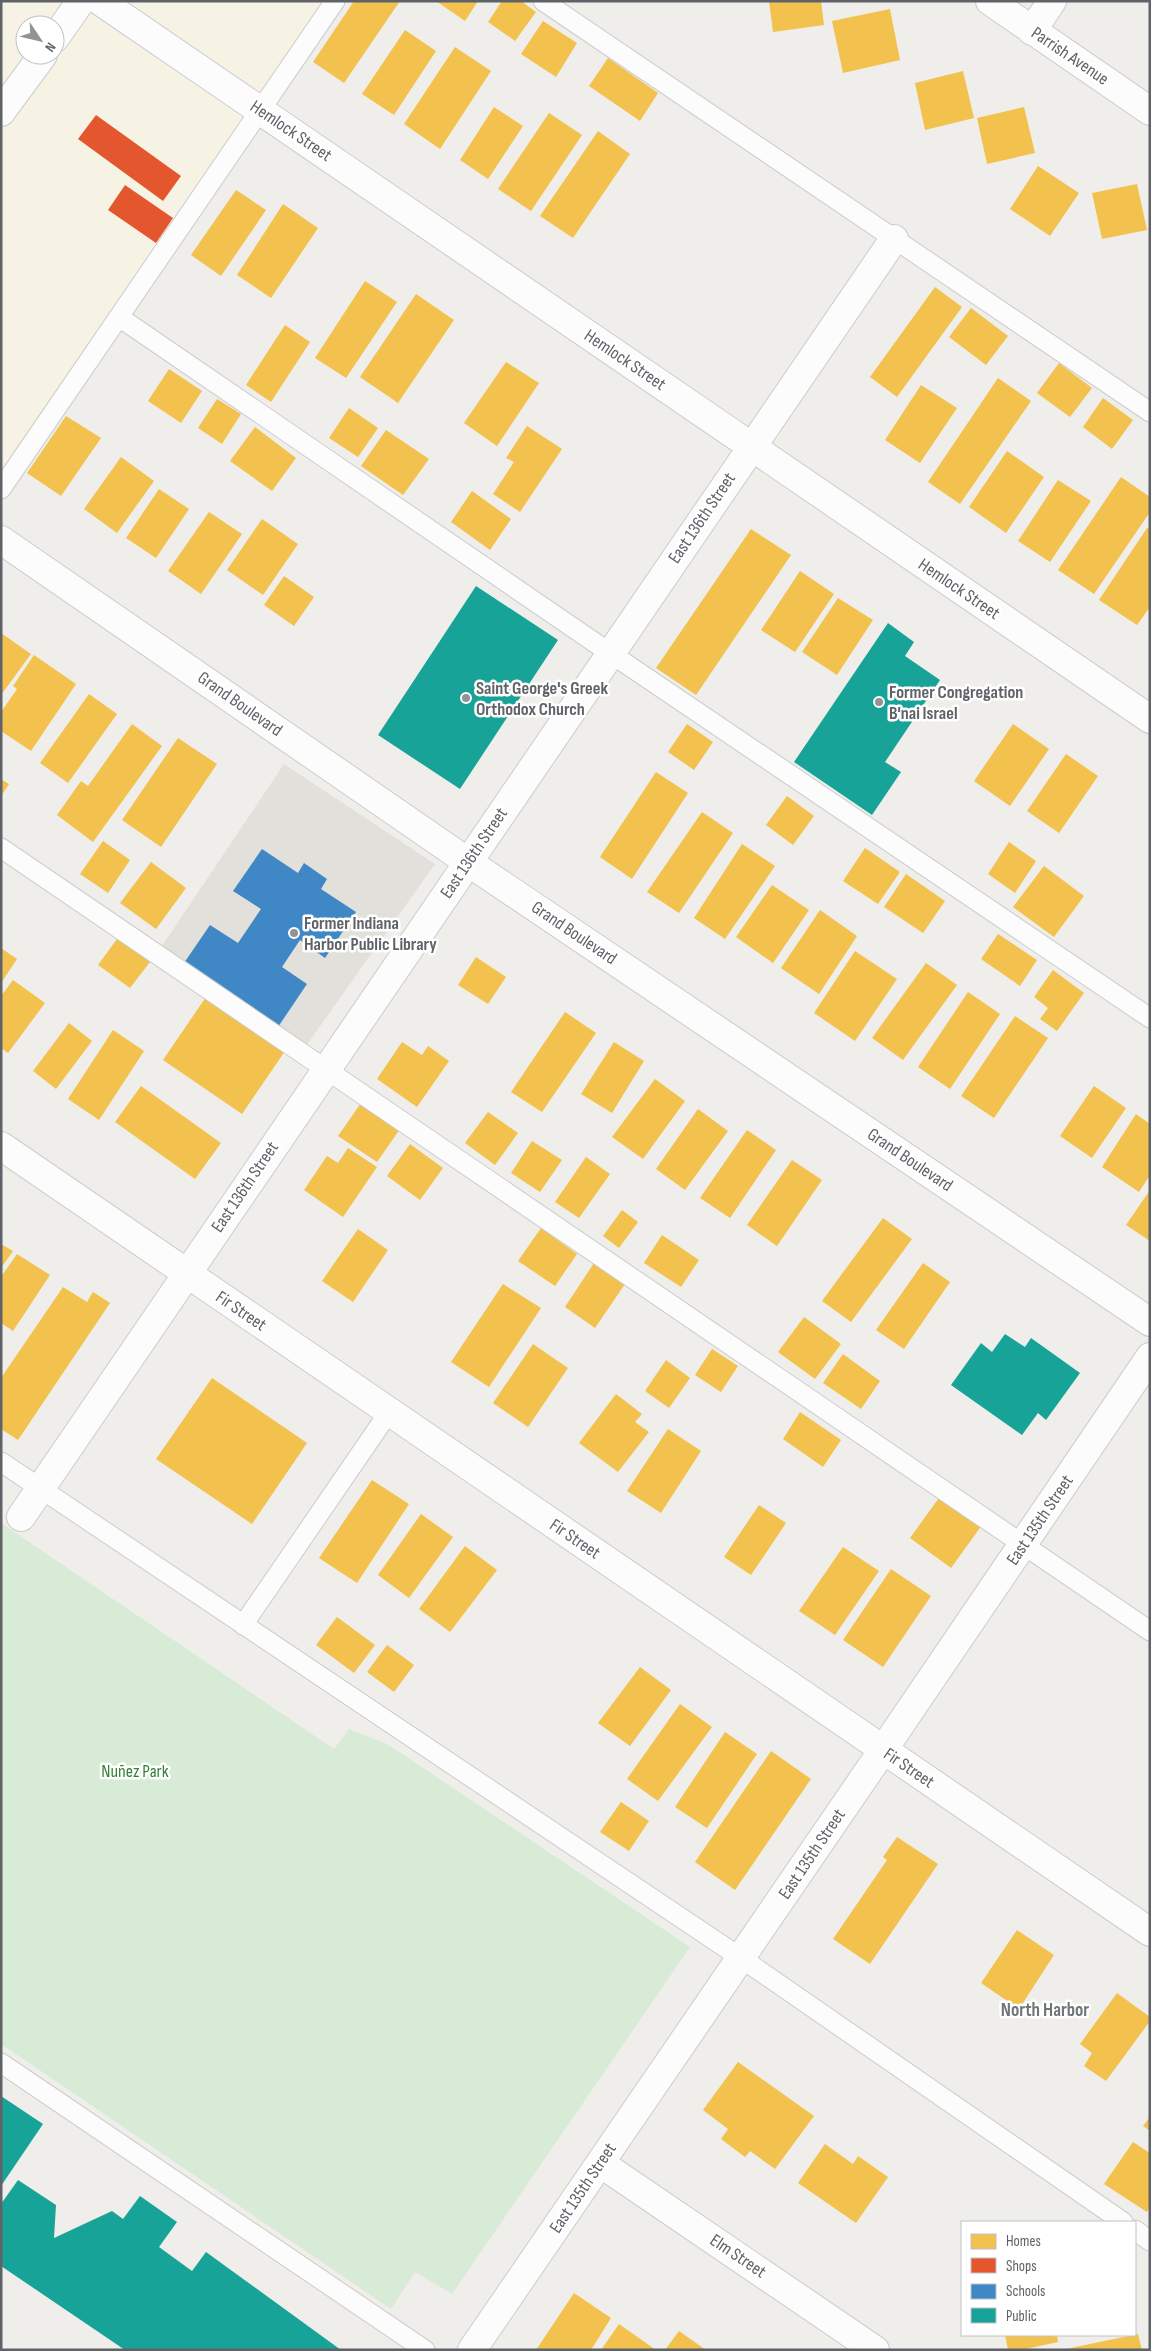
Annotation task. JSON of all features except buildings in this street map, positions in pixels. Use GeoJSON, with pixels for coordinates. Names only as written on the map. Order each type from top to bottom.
{"type":"FeatureCollection","features":[{"type":"Feature","properties":{"kind":"street"},"geometry":{"type":"LineString","coordinates":[[65,24],[82,1]]}},
{"type":"Feature","properties":{"kind":"street","name":"Hemlock Street"},"geometry":{"type":"LineString","coordinates":[[100,1],[1150,719]]}},
{"type":"Feature","properties":{"kind":"street","name":"Parrish Avenue"},"geometry":{"type":"LineString","coordinates":[[990,1],[1150,110]]}},
{"type":"Feature","properties":{"kind":"street"},"geometry":{"type":"LineString","coordinates":[[1032,31],[1052,1]]}},
{"type":"Feature","properties":{"kind":"street"},"geometry":{"type":"LineString","coordinates":[[1,112],[36,65]]}},
{"type":"Feature","properties":{"kind":"street","name":"East 136th Street"},"geometry":{"type":"LineString","coordinates":[[21,1517],[894,239]]}},
{"type":"Feature","properties":{"kind":"street","name":"Grand Boulevard"},"geometry":{"type":"LineString","coordinates":[[1,540],[468,862],[1150,1322]]}},
{"type":"Feature","properties":{"kind":"street","name":"Fir Street"},"geometry":{"type":"LineString","coordinates":[[1,1146],[1150,1932]]}},
{"type":"Feature","properties":{"kind":"street","name":"East 135th Street"},"geometry":{"type":"LineString","coordinates":[[472,2350],[884,1750],[1150,1357]]}},
{"type":"Feature","properties":{"kind":"street","name":"Elm Street"},"geometry":{"type":"LineString","coordinates":[[600,2163],[875,2350]]}},
{"type":"Feature","properties":{"kind":"lane"},"geometry":{"type":"LineString","coordinates":[[1,489],[335,1]]}},
{"type":"Feature","properties":{"kind":"lane"},"geometry":{"type":"LineString","coordinates":[[543,1],[1150,412]]}},
{"type":"Feature","properties":{"kind":"lane"},"geometry":{"type":"LineString","coordinates":[[119,317],[610,653],[1150,1018]]}},
{"type":"Feature","properties":{"kind":"lane"},"geometry":{"type":"LineString","coordinates":[[1,848],[1150,1631]]}},
{"type":"Feature","properties":{"kind":"lane"},"geometry":{"type":"LineString","coordinates":[[243,1625],[389,1412]]}},
{"type":"Feature","properties":{"kind":"lane"},"geometry":{"type":"LineString","coordinates":[[1,1462],[741,1958],[1122,2221]]}},
{"type":"Feature","properties":{"kind":"lane"},"geometry":{"type":"LineString","coordinates":[[1,2064],[424,2350]]}},
{"type":"Feature","properties":{"kind":"lane"},"geometry":{"type":"LineString","coordinates":[[1136,2231],[1150,2241]]}},
{"type":"Feature","properties":{"kind":"shaded area"},"geometry":{"type":"Polygon","coordinates":[[[1,1],[335,1],[1,489],[1,1]]]}},
{"type":"Feature","properties":{"kind":"shaded area"},"geometry":{"type":"Polygon","coordinates":[[[284,764],[435,864],[301,1053],[156,955],[284,764]]]}},
{"type":"Feature","properties":{"kind":"green space","name":"Nuñez Park"},"geometry":{"type":"Polygon","coordinates":[[[1,1523],[334,1749],[349,1729],[389,1745],[690,1947],[452,2294],[415,2272],[391,2309],[1,2044],[1,1523]]]}},
{"type":"Feature","properties":{"kind":"place","name":"Saint George's Greek Orthodox Church"},"geometry":{"type":"Point","coordinates":[466,698]}},
{"type":"Feature","properties":{"kind":"place","name":"Former Congregation B'nai Israel"},"geometry":{"type":"Point","coordinates":[879,702]}},
{"type":"Feature","properties":{"kind":"place","name":"Former Indiana Harbor Public Library"},"geometry":{"type":"Point","coordinates":[294,933]}},
{"type":"Feature","properties":{"kind":"district","name":"North Harbor"},"geometry":{"type":"Point","coordinates":[1045,2010]}}]}
